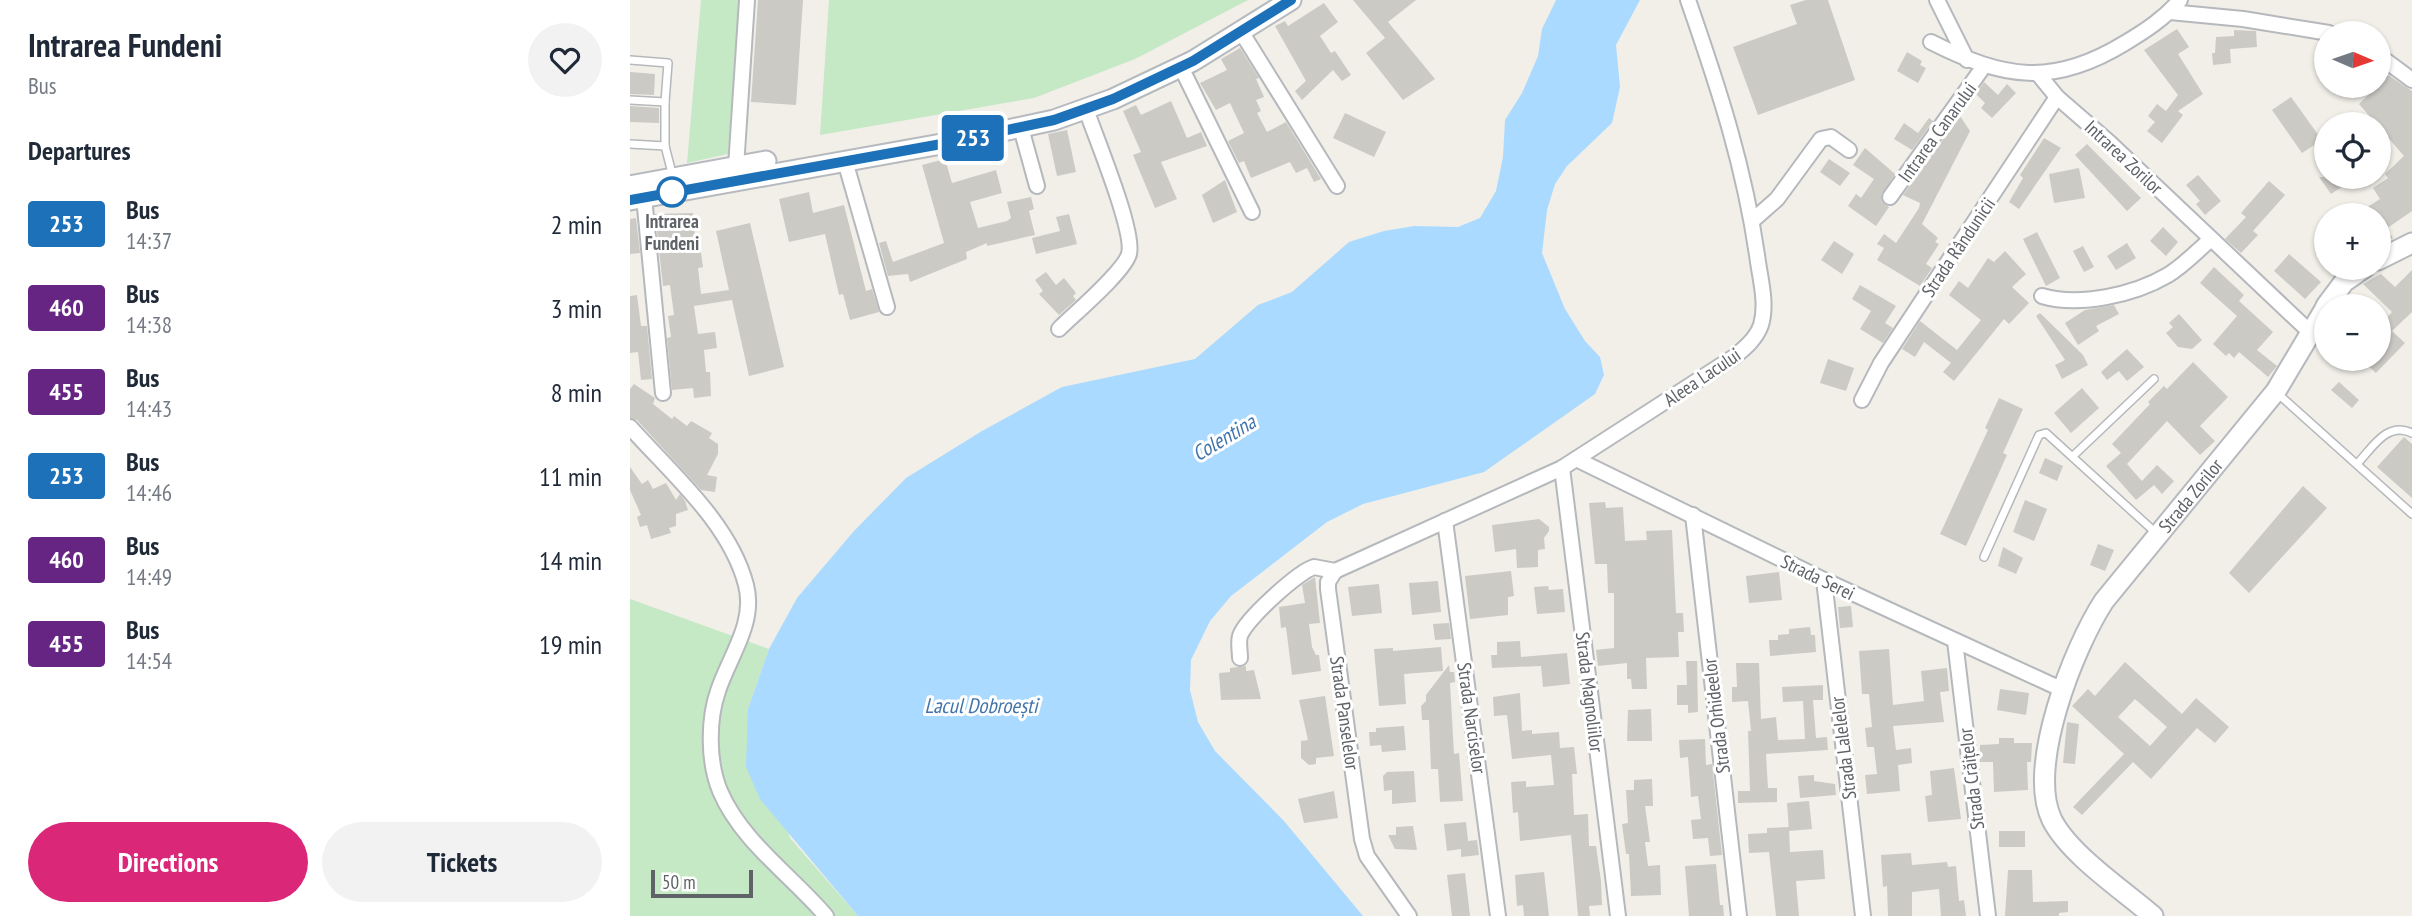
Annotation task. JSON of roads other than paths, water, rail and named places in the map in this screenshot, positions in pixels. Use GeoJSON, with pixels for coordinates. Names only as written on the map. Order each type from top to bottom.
{"type":"FeatureCollection","features":[{"type":"Feature","properties":{"kind":"main road"},"geometry":{"type":"LineString","coordinates":[[635,195],[673,178],[971,125],[1051,107],[1093,93],[1175,56],[1268,0]]}},
{"type":"Feature","properties":{"kind":"main road"},"geometry":{"type":"LineString","coordinates":[[635,195],[845,161],[1021,128],[1086,109],[1181,67],[1242,33],[1291,0]]}},
{"type":"Feature","properties":{"kind":"main road"},"geometry":{"type":"LineString","coordinates":[[2391,254],[2412,243]]}},
{"type":"Feature","properties":{"kind":"main road","name":"Strada Zorilor"},"geometry":{"type":"LineString","coordinates":[[2335,294],[2347,280]]}},
{"type":"Feature","properties":{"kind":"main road","name":"Strada Zorilor"},"geometry":{"type":"LineString","coordinates":[[2153,916],[2072,845],[2052,820],[2047,799],[2047,771],[2061,689],[2087,626],[2121,576],[2276,391],[2314,328]]}},
{"type":"Feature","properties":{"kind":"street"},"geometry":{"type":"LineString","coordinates":[[736,167],[747,0]]}},
{"type":"Feature","properties":{"kind":"street","name":"Aleea Lacului"},"geometry":{"type":"LineString","coordinates":[[1240,658],[1239,639],[1247,624],[1298,576],[1314,567],[1335,570],[1562,468],[1734,357],[1757,336],[1763,310],[1752,221],[1736,142],[1688,0]]}},
{"type":"Feature","properties":{"kind":"street"},"geometry":{"type":"LineString","coordinates":[[1937,0],[1967,60]]}},
{"type":"Feature","properties":{"kind":"street"},"geometry":{"type":"LineString","coordinates":[[1931,42],[1984,66],[2039,75],[2065,72],[2095,61],[2170,12],[2180,0]]}},
{"type":"Feature","properties":{"kind":"street"},"geometry":{"type":"LineString","coordinates":[[2170,12],[2242,19],[2314,31]]}},
{"type":"Feature","properties":{"kind":"street"},"geometry":{"type":"LineString","coordinates":[[1242,33],[1337,186]]}},
{"type":"Feature","properties":{"kind":"street"},"geometry":{"type":"LineString","coordinates":[[2391,65],[2412,80]]}},
{"type":"Feature","properties":{"kind":"street","name":"Intrarea Canarului"},"geometry":{"type":"LineString","coordinates":[[1890,197],[1984,66]]}},
{"type":"Feature","properties":{"kind":"street"},"geometry":{"type":"LineString","coordinates":[[1181,67],[1252,212]]}},
{"type":"Feature","properties":{"kind":"street","name":"Intrarea Zorilor"},"geometry":{"type":"LineString","coordinates":[[2039,75],[2057,97],[2110,143],[2311,333]]}},
{"type":"Feature","properties":{"kind":"street","name":"Strada Rândunicii"},"geometry":{"type":"LineString","coordinates":[[1862,400],[1881,363],[2057,97]]}},
{"type":"Feature","properties":{"kind":"street"},"geometry":{"type":"LineString","coordinates":[[1059,329],[1120,268],[1129,254],[1127,228],[1086,109]]}},
{"type":"Feature","properties":{"kind":"street"},"geometry":{"type":"LineString","coordinates":[[1021,128],[1037,186]]}},
{"type":"Feature","properties":{"kind":"street"},"geometry":{"type":"LineString","coordinates":[[1752,221],[1777,200],[1821,139],[1831,138],[1849,150]]}},
{"type":"Feature","properties":{"kind":"street"},"geometry":{"type":"LineString","coordinates":[[845,161],[887,307]]}},
{"type":"Feature","properties":{"kind":"street"},"geometry":{"type":"LineString","coordinates":[[635,195],[663,393]]}},
{"type":"Feature","properties":{"kind":"street"},"geometry":{"type":"LineString","coordinates":[[2042,296],[2066,302],[2141,287],[2169,275],[2210,240]]}},
{"type":"Feature","properties":{"kind":"street"},"geometry":{"type":"LineString","coordinates":[[630,427],[710,517],[746,585],[745,626],[718,691],[713,712],[711,736],[719,789],[737,822],[826,916]]}},
{"type":"Feature","properties":{"kind":"street","name":"Strada Serei"},"geometry":{"type":"LineString","coordinates":[[1576,459],[1824,580],[2061,689]]}},
{"type":"Feature","properties":{"kind":"street","name":"Strada Magnoliilor"},"geometry":{"type":"LineString","coordinates":[[1562,468],[1618,916]]}},
{"type":"Feature","properties":{"kind":"street","name":"Strada Orhideelor"},"geometry":{"type":"LineString","coordinates":[[1693,516],[1739,916]]}},
{"type":"Feature","properties":{"kind":"street","name":"Strada Narciselor"},"geometry":{"type":"LineString","coordinates":[[1445,521],[1498,916]]}},
{"type":"Feature","properties":{"kind":"street","name":"Strada Panselelor"},"geometry":{"type":"LineString","coordinates":[[1335,570],[1330,575],[1328,589],[1362,839],[1367,856],[1409,916]]}},
{"type":"Feature","properties":{"kind":"street","name":"Strada Lalelelor"},"geometry":{"type":"LineString","coordinates":[[1824,580],[1863,916]]}},
{"type":"Feature","properties":{"kind":"street","name":"Strada Crăițelor"},"geometry":{"type":"LineString","coordinates":[[1955,641],[1988,916]]}},
{"type":"Feature","properties":{"kind":"lane"},"geometry":{"type":"LineString","coordinates":[[630,60],[668,63],[665,146],[673,178]]}},
{"type":"Feature","properties":{"kind":"lane"},"geometry":{"type":"LineString","coordinates":[[630,100],[665,102]]}},
{"type":"Feature","properties":{"kind":"lane"},"geometry":{"type":"LineString","coordinates":[[630,144],[665,146]]}},
{"type":"Feature","properties":{"kind":"lane"},"geometry":{"type":"LineString","coordinates":[[2073,456],[2154,379]]}},
{"type":"Feature","properties":{"kind":"lane"},"geometry":{"type":"LineString","coordinates":[[2276,391],[2412,514]]}},
{"type":"Feature","properties":{"kind":"lane"},"geometry":{"type":"LineString","coordinates":[[2357,464],[2389,430],[2402,428],[2412,433]]}},
{"type":"Feature","properties":{"kind":"lane"},"geometry":{"type":"LineString","coordinates":[[1984,557],[2039,435],[2052,436],[2157,534]]}},
{"type":"Feature","properties":{"kind":"water","name":"Lacul Dobroești"},"geometry":{"type":"Polygon","coordinates":[[[1556,0],[1640,0],[1616,45],[1620,87],[1612,123],[1567,166],[1555,184],[1547,210],[1542,253],[1565,309],[1585,341],[1600,357],[1604,375],[1595,394],[1484,472],[1363,504],[1327,522],[1231,596],[1210,621],[1191,660],[1190,690],[1198,722],[1215,751],[1284,821],[1363,916],[858,916],[760,799],[746,767],[748,709],[769,649],[797,598],[854,531],[906,478],[982,431],[1062,387],[1195,359],[1258,305],[1292,292],[1349,242],[1384,231],[1414,226],[1458,227],[1480,218],[1496,191],[1503,157],[1505,120],[1522,93],[1538,56],[1542,29],[1556,0]]]}},
{"type":"Feature","properties":{"kind":"place","name":"Intrarea Fundeni"},"geometry":{"type":"Point","coordinates":[672,192]}},
{"type":"Feature","properties":{"kind":"water label","name":"Colentina"},"geometry":{"type":"Point","coordinates":[1224,438]}}]}
